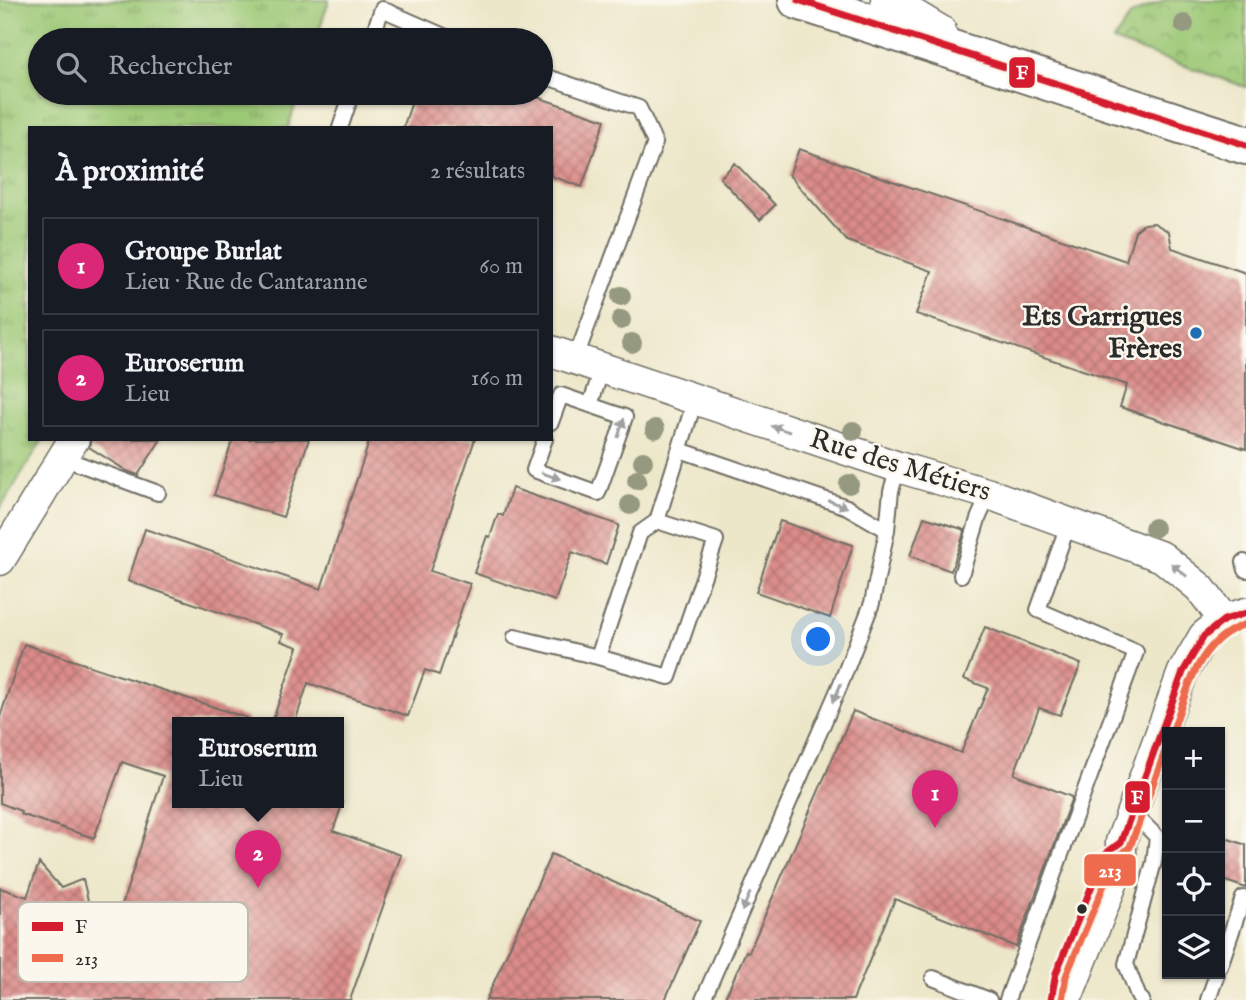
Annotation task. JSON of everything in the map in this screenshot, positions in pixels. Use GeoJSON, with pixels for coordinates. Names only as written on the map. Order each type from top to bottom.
{"type":"FeatureCollection","features":[{"type":"Feature","properties":{"kind":"main road"},"geometry":{"type":"LineString","coordinates":[[798,0],[1246,145]]}},
{"type":"Feature","properties":{"kind":"main road"},"geometry":{"type":"LineString","coordinates":[[848,0],[1246,134]]}},
{"type":"Feature","properties":{"kind":"street"},"geometry":{"type":"LineString","coordinates":[[886,0],[942,31]]}},
{"type":"Feature","properties":{"kind":"street","name":"Rue des Métiers"},"geometry":{"type":"LineString","coordinates":[[576,360],[898,467],[989,494],[1163,557],[1235,616]]}},
{"type":"Feature","properties":{"kind":"street"},"geometry":{"type":"LineString","coordinates":[[0,560],[25,507],[68,449]]}},
{"type":"Feature","properties":{"kind":"street"},"geometry":{"type":"LineString","coordinates":[[1064,1000],[1121,861],[1121,842],[1183,672],[1204,636],[1235,616]]}},
{"type":"Feature","properties":{"kind":"street"},"geometry":{"type":"LineString","coordinates":[[1051,1000],[1056,973],[1105,854],[1121,842]]}},
{"type":"Feature","properties":{"kind":"lane"},"geometry":{"type":"LineString","coordinates":[[375,28],[382,9],[426,28]]}},
{"type":"Feature","properties":{"kind":"lane"},"geometry":{"type":"LineString","coordinates":[[553,79],[639,108],[655,143],[576,360],[590,405]]}},
{"type":"Feature","properties":{"kind":"lane"},"geometry":{"type":"LineString","coordinates":[[341,126],[348,105]]}},
{"type":"Feature","properties":{"kind":"lane"},"geometry":{"type":"LineString","coordinates":[[544,441],[534,470],[598,493],[625,417],[561,395],[553,417]]}},
{"type":"Feature","properties":{"kind":"lane"},"geometry":{"type":"LineString","coordinates":[[598,657],[640,533],[657,521],[695,400]]}},
{"type":"Feature","properties":{"kind":"lane"},"geometry":{"type":"LineString","coordinates":[[68,449],[158,493]]}},
{"type":"Feature","properties":{"kind":"lane"},"geometry":{"type":"LineString","coordinates":[[680,450],[847,507],[887,530]]}},
{"type":"Feature","properties":{"kind":"lane"},"geometry":{"type":"LineString","coordinates":[[703,1000],[846,672],[872,603],[887,530],[891,491],[898,467]]}},
{"type":"Feature","properties":{"kind":"lane"},"geometry":{"type":"LineString","coordinates":[[961,575],[978,519],[989,494]]}},
{"type":"Feature","properties":{"kind":"lane"},"geometry":{"type":"LineString","coordinates":[[515,638],[669,677],[716,540],[657,521]]}},
{"type":"Feature","properties":{"kind":"lane"},"geometry":{"type":"LineString","coordinates":[[1007,1000],[1136,652],[1038,610],[1069,522]]}},
{"type":"Feature","properties":{"kind":"lane"},"geometry":{"type":"LineString","coordinates":[[1132,812],[1157,837],[1154,862],[1126,964],[1142,1000]]}},
{"type":"Feature","properties":{"kind":"lane"},"geometry":{"type":"LineString","coordinates":[[1225,952],[1243,898]]}},
{"type":"Feature","properties":{"kind":"lane"},"geometry":{"type":"LineString","coordinates":[[933,978],[989,1000]]}},
{"type":"Feature","properties":{"kind":"lane"},"geometry":{"type":"LineString","coordinates":[[1208,1000],[1215,979]]}},
{"type":"Feature","properties":{"kind":"green space"},"geometry":{"type":"Polygon","coordinates":[[[0,0],[329,0],[320,28],[28,28],[28,105],[295,105],[289,126],[28,126],[28,441],[42,441],[0,509],[0,0]]]}},
{"type":"Feature","properties":{"kind":"green space"},"geometry":{"type":"Polygon","coordinates":[[[1164,0],[1246,0],[1246,87],[1113,41],[1131,15],[1164,0]]]}},
{"type":"Feature","properties":{"kind":"building"},"geometry":{"type":"Polygon","coordinates":[[[553,102],[605,120],[582,187],[553,177],[553,126],[404,126],[411,105],[553,105],[553,102]]]}},
{"type":"Feature","properties":{"kind":"building"},"geometry":{"type":"Polygon","coordinates":[[[799,149],[1126,261],[1135,231],[1144,224],[1154,223],[1169,232],[1172,248],[1246,273],[1246,449],[1120,407],[1127,385],[916,314],[932,271],[847,241],[789,175],[799,149]]]}},
{"type":"Feature","properties":{"kind":"building"},"geometry":{"type":"Polygon","coordinates":[[[735,163],[775,205],[760,220],[720,178],[735,163]]]}},
{"type":"Feature","properties":{"kind":"building"},"geometry":{"type":"Polygon","coordinates":[[[90,441],[160,441],[138,475],[89,447],[90,441]]]}},
{"type":"Feature","properties":{"kind":"building"},"geometry":{"type":"Polygon","coordinates":[[[232,441],[308,441],[283,517],[214,495],[232,441]]]}},
{"type":"Feature","properties":{"kind":"building"},"geometry":{"type":"Polygon","coordinates":[[[369,441],[474,441],[430,571],[470,584],[439,675],[425,670],[408,716],[308,683],[297,717],[274,717],[298,647],[281,641],[283,634],[128,581],[145,529],[321,589],[369,441]]]}},
{"type":"Feature","properties":{"kind":"building"},"geometry":{"type":"Polygon","coordinates":[[[512,488],[619,525],[606,564],[572,552],[555,601],[474,573],[487,536],[490,537],[498,514],[503,516],[512,488]]]}},
{"type":"Feature","properties":{"kind":"building"},"geometry":{"type":"Polygon","coordinates":[[[924,517],[965,530],[951,571],[910,556],[924,517]]]}},
{"type":"Feature","properties":{"kind":"building"},"geometry":{"type":"Polygon","coordinates":[[[780,521],[853,545],[830,618],[756,592],[780,521]]]}},
{"type":"Feature","properties":{"kind":"building"},"geometry":{"type":"Polygon","coordinates":[[[985,627],[1081,664],[1060,715],[1039,708],[1014,774],[1072,797],[1016,947],[895,899],[853,1000],[724,1000],[746,951],[749,952],[853,711],[961,753],[988,688],[964,679],[985,627]]]}},
{"type":"Feature","properties":{"kind":"building"},"geometry":{"type":"Polygon","coordinates":[[[24,644],[244,717],[172,717],[172,808],[341,808],[333,831],[401,855],[350,1000],[0,1000],[0,888],[27,897],[39,863],[61,888],[83,879],[88,902],[18,902],[18,982],[248,982],[248,902],[123,902],[163,776],[122,762],[94,838],[20,814],[21,811],[0,803],[0,717],[24,644]]]}},
{"type":"Feature","properties":{"kind":"building"},"geometry":{"type":"Polygon","coordinates":[[[1225,838],[1246,845],[1246,888],[1225,881],[1225,838]]]}},
{"type":"Feature","properties":{"kind":"building"},"geometry":{"type":"Polygon","coordinates":[[[551,854],[700,921],[665,1000],[486,1000],[551,854]]]}},
{"type":"Feature","properties":{"kind":"transit line","name":"F"},"geometry":{"type":"LineString","coordinates":[[798,0],[1246,145]]}},
{"type":"Feature","properties":{"kind":"transit line","name":"F"},"geometry":{"type":"LineString","coordinates":[[1051,1000],[1056,973],[1105,854],[1121,842],[1183,672],[1204,636],[1224,620],[1246,613]]}},
{"type":"Feature","properties":{"kind":"transit line","name":"213"},"geometry":{"type":"LineString","coordinates":[[1174,727],[1190,683],[1206,653],[1216,641],[1246,624]]}},
{"type":"Feature","properties":{"kind":"transit line","name":"213"},"geometry":{"type":"LineString","coordinates":[[1062,1000],[1066,976],[1114,861],[1130,847],[1162,760]]}},
{"type":"Feature","properties":{"kind":"place","name":"Ets Garrigues Frères"},"geometry":{"type":"Point","coordinates":[1196,333]}},
{"type":"Feature","properties":{"kind":"place","name":"Groupe Burlat"},"geometry":{"type":"Point","coordinates":[935,828]}},
{"type":"Feature","properties":{"kind":"place","name":"Euroserum"},"geometry":{"type":"Point","coordinates":[258,888]}}]}
